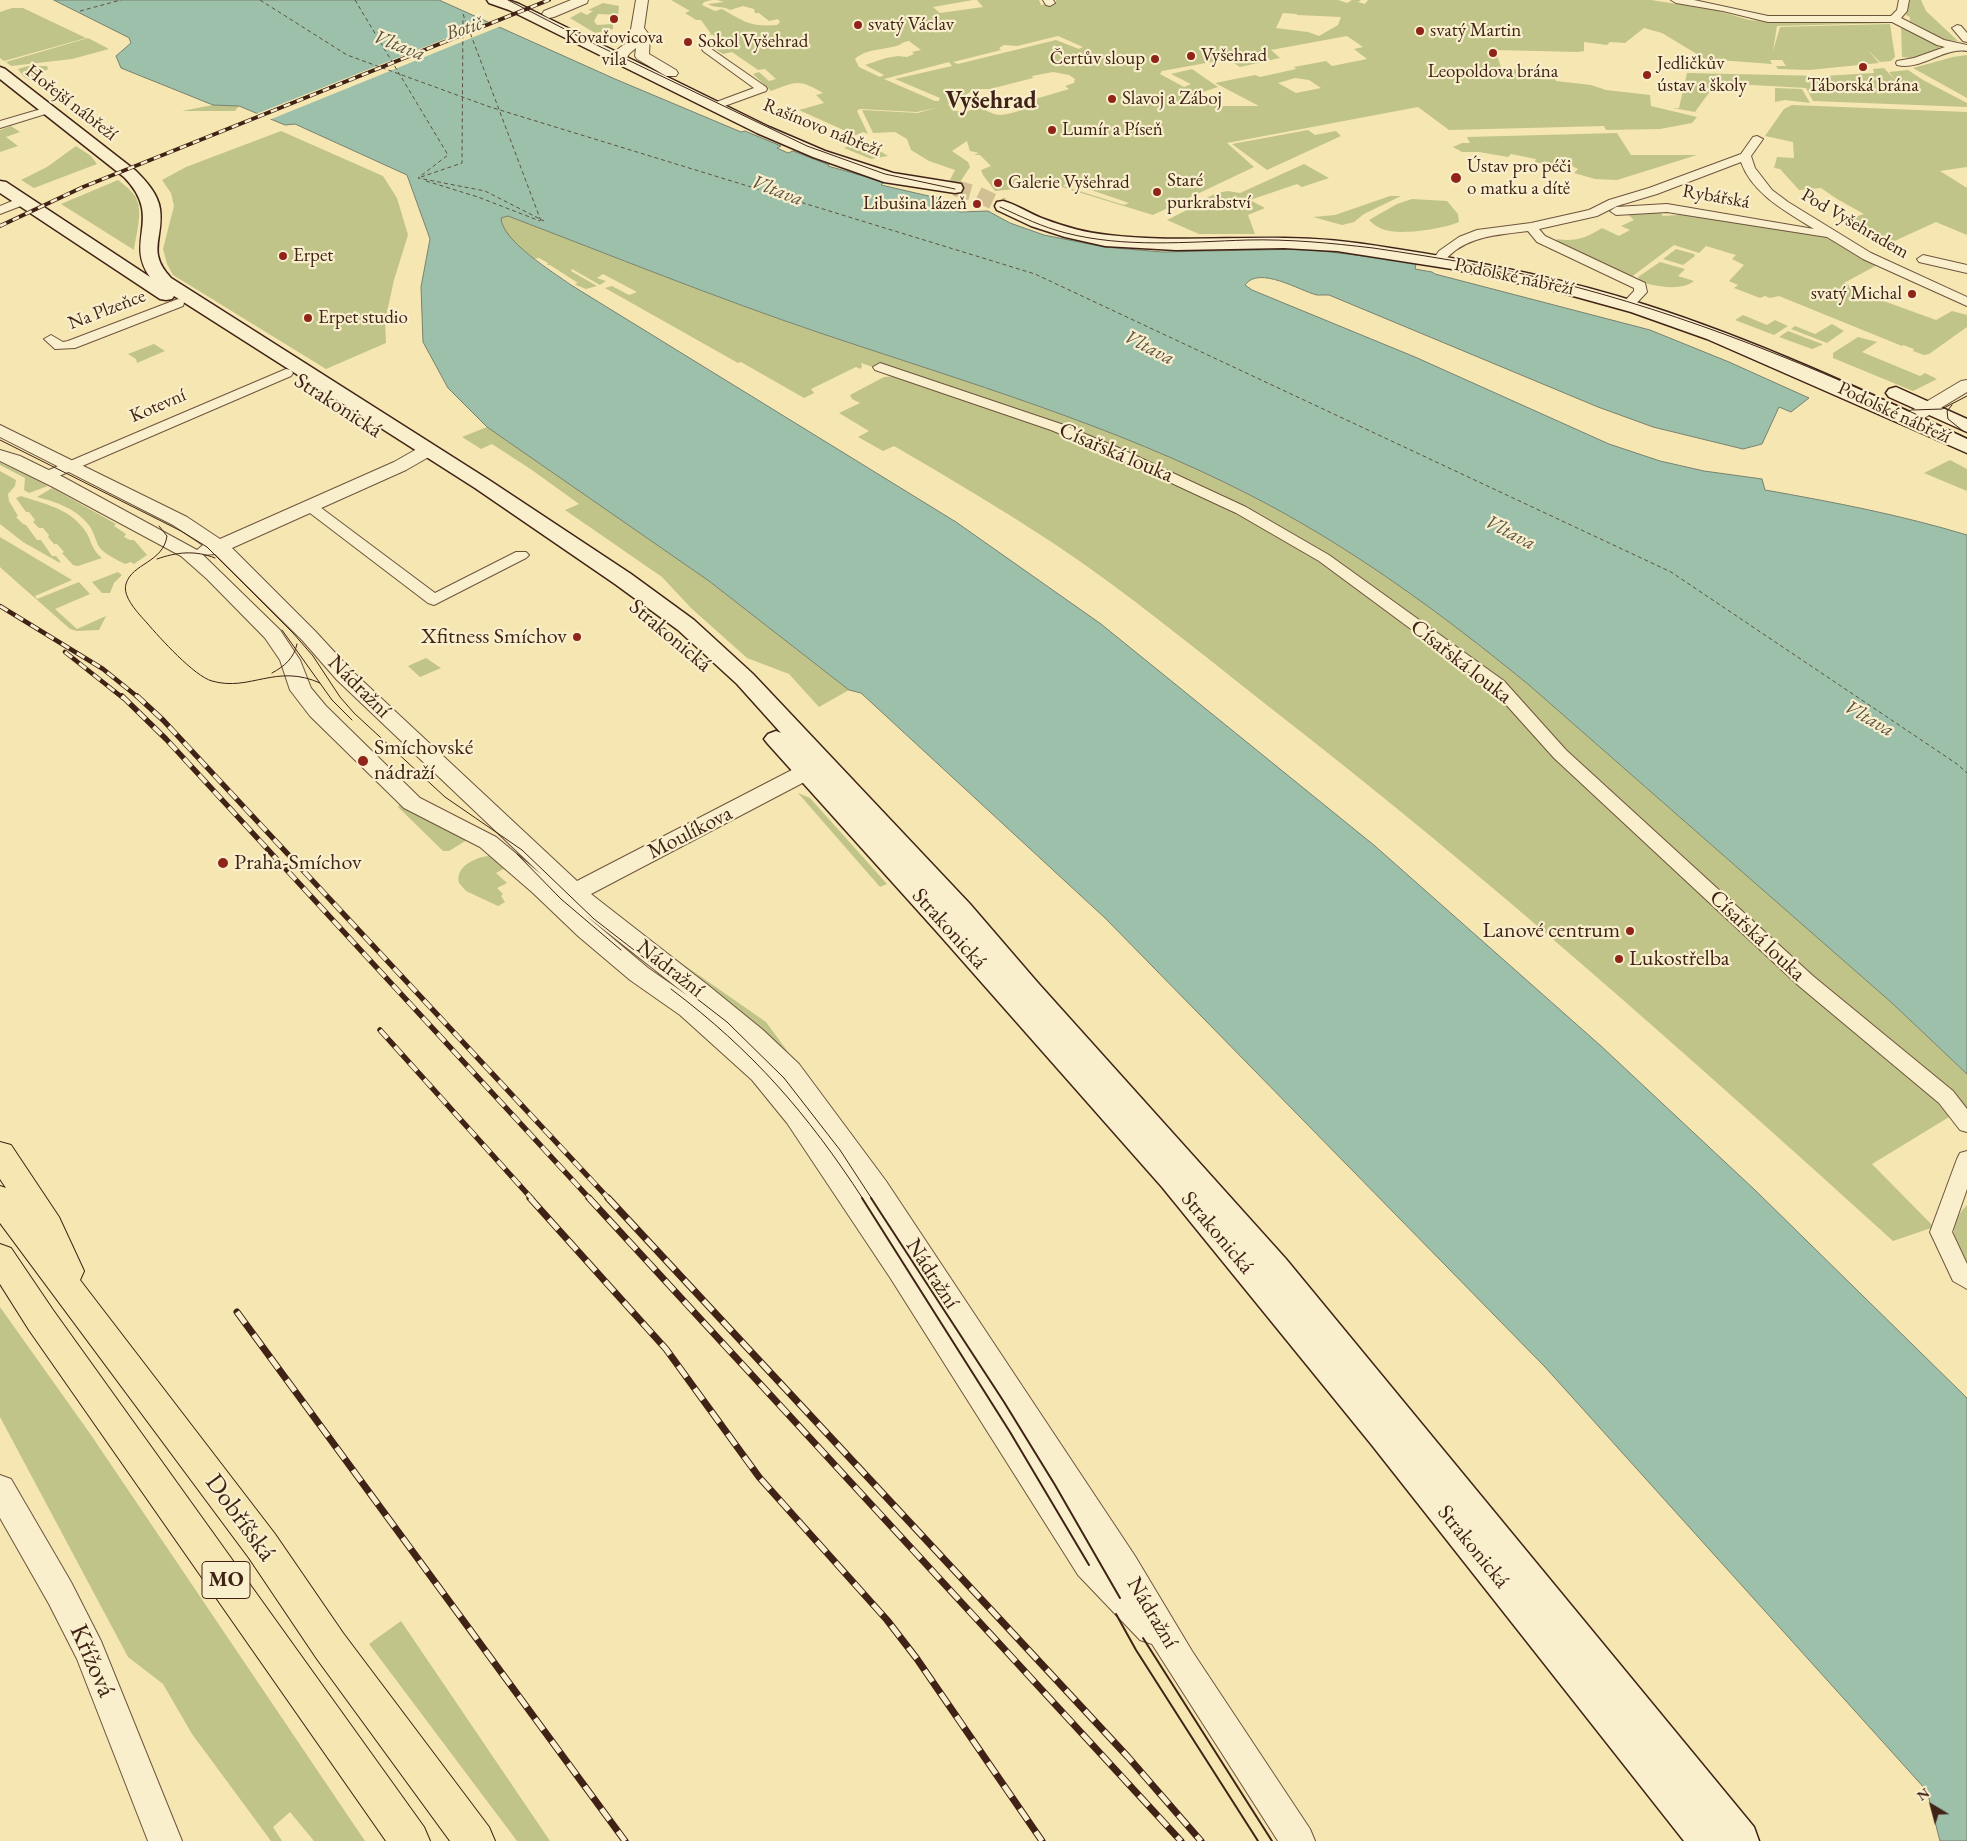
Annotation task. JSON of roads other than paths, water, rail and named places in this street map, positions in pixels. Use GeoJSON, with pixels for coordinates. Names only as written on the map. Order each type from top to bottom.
{"type":"FeatureCollection","features":[{"type":"Feature","properties":{"kind":"highway"},"geometry":{"type":"LineString","coordinates":[[0,1154],[48,1226],[90,1318]]}},
{"type":"Feature","properties":{"kind":"highway","name":"Dobříšská"},"geometry":{"type":"LineString","coordinates":[[0,1199],[262,1546],[330,1646],[475,1841]]}},
{"type":"Feature","properties":{"kind":"highway","name":"Dobříšská"},"geometry":{"type":"LineString","coordinates":[[0,1257],[41,1320],[410,1841]]}},
{"type":"Feature","properties":{"kind":"highway"},"geometry":{"type":"LineString","coordinates":[[0,1280],[41,1320]]}},
{"type":"Feature","properties":{"kind":"main road","name":"Rašínovo nábřeží"},"geometry":{"type":"LineString","coordinates":[[494,0],[522,2],[549,14],[671,73],[763,130],[832,160],[890,178],[950,187]]}},
{"type":"Feature","properties":{"kind":"main road","name":"Rašínovo nábřeží"},"geometry":{"type":"LineString","coordinates":[[522,2],[630,53],[722,103]]}},
{"type":"Feature","properties":{"kind":"main road","name":"Hořejší nábřeží"},"geometry":{"type":"LineString","coordinates":[[0,72],[138,182],[150,201],[152,220],[148,257]]}},
{"type":"Feature","properties":{"kind":"main road","name":"Strakonická"},"geometry":{"type":"LineString","coordinates":[[0,186],[286,373],[422,453]]}},
{"type":"Feature","properties":{"kind":"main road","name":"Podolské nábřeží"},"geometry":{"type":"LineString","coordinates":[[1003,206],[1067,234],[1120,243],[1155,245],[1296,243],[1440,258],[1632,301],[1816,360],[1849,373]]}},
{"type":"Feature","properties":{"kind":"main road"},"geometry":{"type":"LineString","coordinates":[[85,242],[106,247],[130,262],[140,261],[148,257]]}},
{"type":"Feature","properties":{"kind":"main road","name":"Strakonická"},"geometry":{"type":"LineString","coordinates":[[148,257],[155,271],[165,282],[422,453],[659,623],[700,658],[961,911],[1028,990],[1274,1268],[1740,1841]]}},
{"type":"Feature","properties":{"kind":"main road","name":"Podolské nábřeží"},"geometry":{"type":"LineString","coordinates":[[1632,301],[1910,419],[1967,447]]}},
{"type":"Feature","properties":{"kind":"main road","name":"Podolské nábřeží"},"geometry":{"type":"LineString","coordinates":[[1881,386],[1967,426]]}},
{"type":"Feature","properties":{"kind":"main road","name":"Strakonická"},"geometry":{"type":"LineString","coordinates":[[814,768],[946,925],[1172,1179],[1383,1434],[1708,1841]]}},
{"type":"Feature","properties":{"kind":"street"},"geometry":{"type":"LineString","coordinates":[[549,14],[582,0]]}},
{"type":"Feature","properties":{"kind":"street"},"geometry":{"type":"LineString","coordinates":[[630,53],[638,30],[642,0]]}},
{"type":"Feature","properties":{"kind":"street"},"geometry":{"type":"LineString","coordinates":[[1676,0],[1724,8],[1768,19],[1894,19],[1937,42],[1967,48]]}},
{"type":"Feature","properties":{"kind":"street"},"geometry":{"type":"LineString","coordinates":[[1744,14],[1747,0]]}},
{"type":"Feature","properties":{"kind":"street"},"geometry":{"type":"LineString","coordinates":[[1894,19],[1902,11],[1904,0]]}},
{"type":"Feature","properties":{"kind":"street"},"geometry":{"type":"LineString","coordinates":[[1957,28],[1967,39]]}},
{"type":"Feature","properties":{"kind":"street"},"geometry":{"type":"LineString","coordinates":[[1902,63],[1948,51],[1955,47]]}},
{"type":"Feature","properties":{"kind":"street"},"geometry":{"type":"LineString","coordinates":[[706,49],[762,89],[722,103]]}},
{"type":"Feature","properties":{"kind":"street","name":"Rašínovo nábřeží"},"geometry":{"type":"LineString","coordinates":[[630,53],[671,73]]}},
{"type":"Feature","properties":{"kind":"street"},"geometry":{"type":"LineString","coordinates":[[0,124],[48,110]]}},
{"type":"Feature","properties":{"kind":"street"},"geometry":{"type":"LineString","coordinates":[[1440,258],[1463,240],[1481,233],[1531,228],[1593,213],[1614,203],[1653,191],[1745,156],[1757,139]]}},
{"type":"Feature","properties":{"kind":"street","name":"Pod Vyšehradem"},"geometry":{"type":"LineString","coordinates":[[1745,156],[1749,168],[1768,193],[1784,205],[1867,256],[1967,302]]}},
{"type":"Feature","properties":{"kind":"street"},"geometry":{"type":"LineString","coordinates":[[0,210],[22,201]]}},
{"type":"Feature","properties":{"kind":"street","name":"Rybářská"},"geometry":{"type":"LineString","coordinates":[[1593,213],[1667,208],[1833,235]]}},
{"type":"Feature","properties":{"kind":"street"},"geometry":{"type":"LineString","coordinates":[[1531,228],[1541,238],[1640,286],[1642,292],[1632,301]]}},
{"type":"Feature","properties":{"kind":"street"},"geometry":{"type":"LineString","coordinates":[[1922,259],[1967,270]]}},
{"type":"Feature","properties":{"kind":"street","name":"Na Plzeňce"},"geometry":{"type":"LineString","coordinates":[[51,339],[60,346],[70,345],[178,303]]}},
{"type":"Feature","properties":{"kind":"street","name":"Císařská louka"},"geometry":{"type":"LineString","coordinates":[[880,367],[1056,427],[1114,451],[1241,510],[1324,558],[1498,685],[1567,760],[1806,981],[1946,1097],[1967,1124]]}},
{"type":"Feature","properties":{"kind":"street","name":"Kotevní"},"geometry":{"type":"LineString","coordinates":[[46,476],[286,373]]}},
{"type":"Feature","properties":{"kind":"street"},"geometry":{"type":"LineString","coordinates":[[1910,419],[1967,385]]}},
{"type":"Feature","properties":{"kind":"street","name":"Nádražní"},"geometry":{"type":"LineString","coordinates":[[0,430],[180,521],[218,546],[309,636],[344,676],[565,897]]}},
{"type":"Feature","properties":{"kind":"street"},"geometry":{"type":"LineString","coordinates":[[190,554],[231,543],[311,507],[422,453]]}},
{"type":"Feature","properties":{"kind":"street","name":"Nádražní"},"geometry":{"type":"LineString","coordinates":[[0,455],[46,476],[190,554],[273,634],[290,660],[302,690],[318,711],[412,803],[488,842],[565,897],[592,908],[741,1026],[790,1071],[876,1189],[1124,1566],[1181,1662],[1298,1841]]}},
{"type":"Feature","properties":{"kind":"street"},"geometry":{"type":"LineString","coordinates":[[311,507],[434,600],[521,555]]}},
{"type":"Feature","properties":{"kind":"street","name":"Moulíkova"},"geometry":{"type":"LineString","coordinates":[[565,897],[814,768]]}},
{"type":"Feature","properties":{"kind":"street"},"geometry":{"type":"LineString","coordinates":[[1967,1159],[1941,1232],[1961,1275],[1967,1280]]}},
{"type":"Feature","properties":{"kind":"street","name":"Křížová"},"geometry":{"type":"LineString","coordinates":[[0,1489],[60,1593],[90,1652],[166,1841]]}},
{"type":"Feature","properties":{"kind":"water"},"geometry":{"type":"Polygon","coordinates":[[[54,0],[439,0],[615,79],[741,132],[745,131],[781,146],[777,148],[788,153],[793,151],[828,166],[884,182],[881,185],[946,200],[951,209],[960,212],[988,211],[1010,223],[1044,235],[1104,247],[1162,252],[1305,249],[1414,262],[1416,264],[1415,269],[1650,330],[1729,362],[1809,398],[1791,412],[1779,407],[1762,444],[1743,449],[1653,427],[1598,407],[1329,295],[1317,295],[1269,278],[1251,280],[1245,285],[1252,290],[1415,357],[1609,444],[1660,461],[1704,471],[1762,479],[1765,490],[1917,521],[1967,535],[1967,1074],[1892,1003],[1529,685],[1394,582],[1359,558],[1286,514],[1197,469],[1092,426],[743,306],[508,216],[501,218],[504,227],[519,246],[571,285],[956,522],[1101,624],[1375,846],[1601,1046],[1756,1191],[1967,1398],[1967,1841],[1940,1841],[1927,1791],[1545,1367],[1105,918],[861,693],[849,690],[709,581],[487,427],[448,388],[423,342],[421,287],[430,239],[407,175],[295,124],[285,125],[239,106],[213,105],[121,68],[116,56],[131,43],[129,38],[54,0]]]}},
{"type":"Feature","properties":{"kind":"tunnel"},"geometry":{"type":"LineString","coordinates":[[955,188],[977,194],[1003,206]]}},
{"type":"Feature","properties":{"kind":"tram line"},"geometry":{"type":"LineString","coordinates":[[508,0],[580,37],[807,146],[885,174],[955,189]]}},
{"type":"Feature","properties":{"kind":"tram line"},"geometry":{"type":"LineString","coordinates":[[1000,207],[1057,231],[1110,241],[1179,243],[1263,240],[1326,243],[1373,248],[1501,269],[1576,287],[1677,317],[1823,373],[1967,438]]}},
{"type":"Feature","properties":{"kind":"tram line"},"geometry":{"type":"LineString","coordinates":[[1913,410],[1942,409],[1967,396]]}},
{"type":"Feature","properties":{"kind":"tram line"},"geometry":{"type":"LineString","coordinates":[[1952,405],[1947,411],[1948,419],[1963,431]]}},
{"type":"Feature","properties":{"kind":"tram line"},"geometry":{"type":"LineString","coordinates":[[0,440],[181,531],[207,547],[293,633],[313,656],[340,697],[354,713],[445,797],[522,850],[594,919],[727,1022],[784,1078],[840,1150],[872,1199]]}},
{"type":"Feature","properties":{"kind":"tram line"},"geometry":{"type":"LineString","coordinates":[[159,526],[167,536],[164,545],[154,558],[134,571],[129,577],[125,589],[129,600],[136,610],[178,656],[196,672],[212,681],[239,683],[277,676],[290,676],[320,683]]}},
{"type":"Feature","properties":{"kind":"tram line"},"geometry":{"type":"LineString","coordinates":[[157,559],[186,553],[208,555],[215,558]]}},
{"type":"Feature","properties":{"kind":"tram line"},"geometry":{"type":"LineString","coordinates":[[282,630],[295,649]]}},
{"type":"Feature","properties":{"kind":"tram line"},"geometry":{"type":"LineString","coordinates":[[295,649],[297,644]]}},
{"type":"Feature","properties":{"kind":"tram line"},"geometry":{"type":"LineString","coordinates":[[272,673],[288,661],[295,649]]}},
{"type":"Feature","properties":{"kind":"tram line"},"geometry":{"type":"LineString","coordinates":[[295,649],[320,683]]}},
{"type":"Feature","properties":{"kind":"tram line"},"geometry":{"type":"LineString","coordinates":[[320,683],[332,700],[352,720]]}},
{"type":"Feature","properties":{"kind":"tram line"},"geometry":{"type":"LineString","coordinates":[[517,854],[561,899],[621,950]]}},
{"type":"Feature","properties":{"kind":"tram line"},"geometry":{"type":"LineString","coordinates":[[671,989],[728,1036],[777,1085],[821,1139],[863,1199]]}},
{"type":"Feature","properties":{"kind":"tram line"},"geometry":{"type":"LineString","coordinates":[[862,1198],[1010,1432],[1089,1565]]}},
{"type":"Feature","properties":{"kind":"tram line"},"geometry":{"type":"LineString","coordinates":[[871,1198],[1004,1402],[1055,1485],[1120,1598]]}},
{"type":"Feature","properties":{"kind":"tram line"},"geometry":{"type":"LineString","coordinates":[[1116,1614],[1136,1650],[1258,1841]]}},
{"type":"Feature","properties":{"kind":"tram line"},"geometry":{"type":"LineString","coordinates":[[1143,1638],[1272,1841]]}},
{"type":"Feature","properties":{"kind":"railway"},"geometry":{"type":"LineString","coordinates":[[0,226],[83,187],[549,0]]}},
{"type":"Feature","properties":{"kind":"railway"},"geometry":{"type":"LineString","coordinates":[[0,606],[103,669],[139,698]]}},
{"type":"Feature","properties":{"kind":"railway"},"geometry":{"type":"LineString","coordinates":[[65,652],[123,698]]}},
{"type":"Feature","properties":{"kind":"railway"},"geometry":{"type":"LineString","coordinates":[[122,696],[166,739],[590,1199]]}},
{"type":"Feature","properties":{"kind":"railway"},"geometry":{"type":"LineString","coordinates":[[137,696],[163,720],[609,1199]]}},
{"type":"Feature","properties":{"kind":"railway"},"geometry":{"type":"LineString","coordinates":[[380,1030],[532,1199]]}},
{"type":"Feature","properties":{"kind":"railway"},"geometry":{"type":"LineString","coordinates":[[530,1198],[666,1349],[759,1477],[887,1620],[917,1659],[1042,1841]]}},
{"type":"Feature","properties":{"kind":"railway"},"geometry":{"type":"LineString","coordinates":[[589,1198],[1181,1841]]}},
{"type":"Feature","properties":{"kind":"railway"},"geometry":{"type":"LineString","coordinates":[[608,1198],[1128,1757],[1201,1841]]}},
{"type":"Feature","properties":{"kind":"railway"},"geometry":{"type":"LineString","coordinates":[[237,1312],[625,1841]]}},
{"type":"Feature","properties":{"kind":"place","name":"Kovařovicova vila"},"geometry":{"type":"Point","coordinates":[614,19]}},
{"type":"Feature","properties":{"kind":"place","name":"svatý Václav"},"geometry":{"type":"Point","coordinates":[858,25]}},
{"type":"Feature","properties":{"kind":"place","name":"svatý Martin"},"geometry":{"type":"Point","coordinates":[1420,31]}},
{"type":"Feature","properties":{"kind":"place","name":"Sokol Vyšehrad"},"geometry":{"type":"Point","coordinates":[688,42]}},
{"type":"Feature","properties":{"kind":"place","name":"Leopoldova brána"},"geometry":{"type":"Point","coordinates":[1493,53]}},
{"type":"Feature","properties":{"kind":"place","name":"Vyšehrad"},"geometry":{"type":"Point","coordinates":[1191,56]}},
{"type":"Feature","properties":{"kind":"place","name":"Čertův sloup"},"geometry":{"type":"Point","coordinates":[1155,59]}},
{"type":"Feature","properties":{"kind":"place","name":"Táborská brána"},"geometry":{"type":"Point","coordinates":[1863,67]}},
{"type":"Feature","properties":{"kind":"place","name":"Jedličkův ústav a školy"},"geometry":{"type":"Point","coordinates":[1647,75]}},
{"type":"Feature","properties":{"kind":"place","name":"Slavoj a Záboj"},"geometry":{"type":"Point","coordinates":[1112,99]}},
{"type":"Feature","properties":{"kind":"place","name":"Lumír a Píseň"},"geometry":{"type":"Point","coordinates":[1052,130]}},
{"type":"Feature","properties":{"kind":"place","name":"Ústav pro péči o matku a dítě"},"geometry":{"type":"Point","coordinates":[1456,178]}},
{"type":"Feature","properties":{"kind":"place","name":"Galerie Vyšehrad"},"geometry":{"type":"Point","coordinates":[998,183]}},
{"type":"Feature","properties":{"kind":"place","name":"Staré purkrabství"},"geometry":{"type":"Point","coordinates":[1157,192]}},
{"type":"Feature","properties":{"kind":"place","name":"Libušina lázeň"},"geometry":{"type":"Point","coordinates":[977,204]}},
{"type":"Feature","properties":{"kind":"place","name":"Erpet"},"geometry":{"type":"Point","coordinates":[283,256]}},
{"type":"Feature","properties":{"kind":"place","name":"svatý Michal"},"geometry":{"type":"Point","coordinates":[1912,294]}},
{"type":"Feature","properties":{"kind":"place","name":"Erpet studio"},"geometry":{"type":"Point","coordinates":[308,318]}},
{"type":"Feature","properties":{"kind":"place","name":"Xfitness Smíchov"},"geometry":{"type":"Point","coordinates":[577,637]}},
{"type":"Feature","properties":{"kind":"place","name":"Smíchovské nádraží"},"geometry":{"type":"Point","coordinates":[363,761]}},
{"type":"Feature","properties":{"kind":"place","name":"Praha-Smíchov"},"geometry":{"type":"Point","coordinates":[223,863]}},
{"type":"Feature","properties":{"kind":"place","name":"Lanové centrum"},"geometry":{"type":"Point","coordinates":[1630,931]}},
{"type":"Feature","properties":{"kind":"place","name":"Lukostřelba"},"geometry":{"type":"Point","coordinates":[1619,959]}},
{"type":"Feature","properties":{"kind":"district","name":"Vyšehrad"},"geometry":{"type":"Point","coordinates":[991,101]}},
{"type":"Feature","properties":{"kind":"water label","name":"Botič"},"geometry":{"type":"Point","coordinates":[464,29]}},
{"type":"Feature","properties":{"kind":"water label","name":"Vltava"},"geometry":{"type":"Point","coordinates":[399,46]}},
{"type":"Feature","properties":{"kind":"water label","name":"Vltava"},"geometry":{"type":"Point","coordinates":[777,191]}},
{"type":"Feature","properties":{"kind":"water label","name":"Vltava"},"geometry":{"type":"Point","coordinates":[1149,348]}},
{"type":"Feature","properties":{"kind":"water label","name":"Vltava"},"geometry":{"type":"Point","coordinates":[1510,533]}},
{"type":"Feature","properties":{"kind":"water label","name":"Vltava"},"geometry":{"type":"Point","coordinates":[1869,719]}}]}
